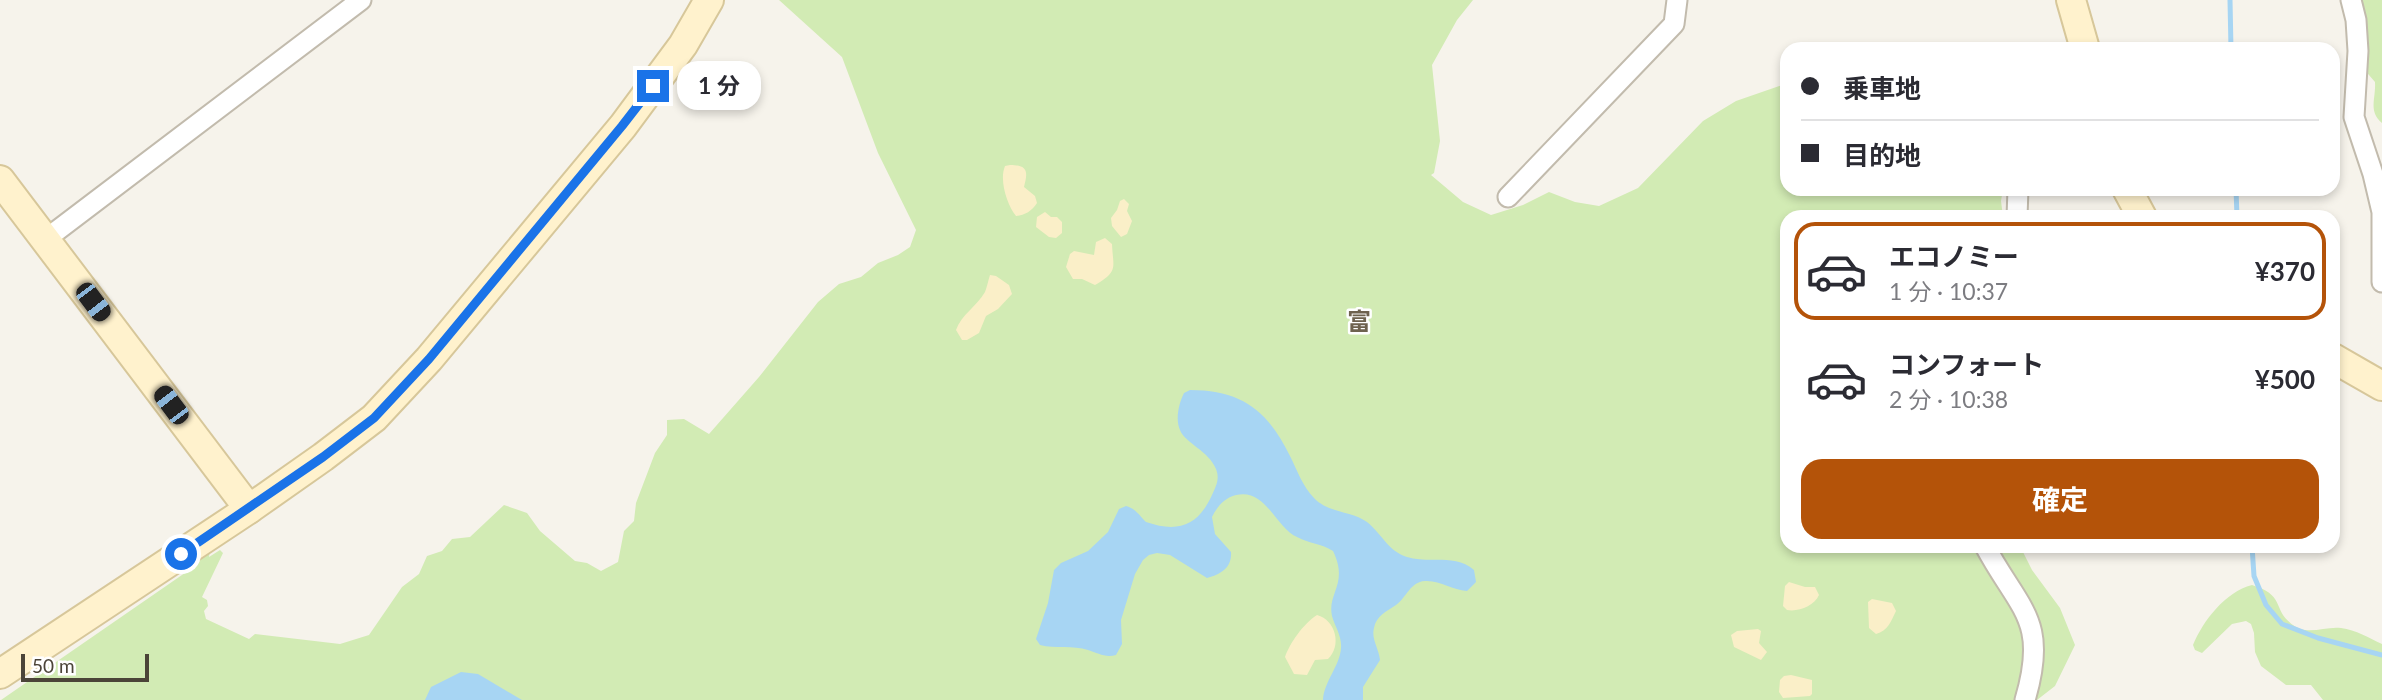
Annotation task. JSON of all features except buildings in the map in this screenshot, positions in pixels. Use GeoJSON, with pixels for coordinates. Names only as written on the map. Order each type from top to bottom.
{"type":"FeatureCollection","features":[{"type":"Feature","properties":{"kind":"street"},"geometry":{"type":"LineString","coordinates":[[0,674],[249,509],[374,418],[429,359],[622,126],[683,45],[709,0]]}},
{"type":"Feature","properties":{"kind":"street"},"geometry":{"type":"LineString","coordinates":[[1508,197],[1674,23],[1677,0]]}},
{"type":"Feature","properties":{"kind":"street"},"geometry":{"type":"LineString","coordinates":[[2071,0],[2083,42]]}},
{"type":"Feature","properties":{"kind":"street"},"geometry":{"type":"LineString","coordinates":[[2351,0],[2356,20],[2358,51],[2354,117],[2373,174],[2382,212],[2382,282]]}},
{"type":"Feature","properties":{"kind":"street"},"geometry":{"type":"LineString","coordinates":[[46,239],[351,3]]}},
{"type":"Feature","properties":{"kind":"street"},"geometry":{"type":"LineString","coordinates":[[0,180],[249,509]]}},
{"type":"Feature","properties":{"kind":"street"},"geometry":{"type":"LineString","coordinates":[[2340,362],[2382,386]]}},
{"type":"Feature","properties":{"kind":"street"},"geometry":{"type":"LineString","coordinates":[[1989,553],[2029,617],[2033,631],[2034,660],[2025,700]]}},
{"type":"Feature","properties":{"kind":"green space"},"geometry":{"type":"Polygon","coordinates":[[[779,0],[1473,0],[1457,20],[1432,65],[1440,141],[1434,173],[1431,175],[1463,202],[1491,215],[1523,205],[1549,192],[1575,202],[1599,206],[1638,188],[1703,121],[1736,101],[1780,86],[1780,196],[2002,196],[2002,210],[1780,210],[1780,553],[2024,553],[2032,570],[2060,608],[2075,645],[2055,686],[2037,700],[1,700],[195,566],[198,556],[210,550],[209,557],[220,550],[223,553],[202,597],[207,600],[208,606],[204,611],[206,619],[249,639],[255,634],[340,644],[369,635],[402,587],[419,574],[427,556],[442,551],[452,539],[470,537],[504,505],[527,513],[540,531],[575,561],[587,563],[601,571],[618,562],[624,531],[634,521],[636,503],[655,453],[667,435],[667,420],[684,419],[709,434],[759,377],[818,302],[839,284],[861,277],[878,263],[910,247],[916,230],[878,153],[842,57],[779,0]]]}},
{"type":"Feature","properties":{"kind":"green space"},"geometry":{"type":"Polygon","coordinates":[[[2343,0],[2382,0],[2382,123],[2374,109],[2375,82],[2363,68],[2343,0]]]}},
{"type":"Feature","properties":{"kind":"green space"},"geometry":{"type":"Polygon","coordinates":[[[2252,585],[2275,598],[2282,614],[2298,628],[2347,629],[2382,644],[2382,700],[2323,700],[2311,685],[2286,685],[2261,666],[2255,652],[2251,624],[2246,621],[2232,624],[2202,653],[2195,650],[2193,645],[2197,636],[2216,609],[2233,594],[2252,585]]]}},
{"type":"Feature","properties":{"kind":"sand"},"geometry":{"type":"Polygon","coordinates":[[[1016,165],[1026,171],[1024,187],[1035,196],[1037,203],[1022,215],[1016,216],[1003,185],[1005,166],[1016,165]]]}},
{"type":"Feature","properties":{"kind":"sand"},"geometry":{"type":"Polygon","coordinates":[[[1124,199],[1129,204],[1127,211],[1132,221],[1127,234],[1121,237],[1112,226],[1111,218],[1120,201],[1124,199]]]}},
{"type":"Feature","properties":{"kind":"sand"},"geometry":{"type":"Polygon","coordinates":[[[1045,212],[1062,222],[1062,233],[1056,238],[1049,237],[1036,227],[1037,217],[1045,212]]]}},
{"type":"Feature","properties":{"kind":"sand"},"geometry":{"type":"Polygon","coordinates":[[[1105,238],[1112,244],[1113,268],[1108,276],[1095,285],[1082,279],[1073,279],[1066,267],[1070,254],[1074,251],[1094,255],[1096,242],[1105,238]]]}},
{"type":"Feature","properties":{"kind":"sand"},"geometry":{"type":"Polygon","coordinates":[[[990,275],[1009,285],[1012,294],[998,309],[986,316],[979,333],[962,340],[956,330],[985,292],[990,275]]]}},
{"type":"Feature","properties":{"kind":"sand"},"geometry":{"type":"Polygon","coordinates":[[[1789,582],[1815,587],[1819,595],[1806,607],[1787,610],[1783,606],[1785,586],[1789,582]]]}},
{"type":"Feature","properties":{"kind":"sand"},"geometry":{"type":"Polygon","coordinates":[[[1872,599],[1892,603],[1896,611],[1886,628],[1876,634],[1869,628],[1868,602],[1872,599]]]}},
{"type":"Feature","properties":{"kind":"sand"},"geometry":{"type":"Polygon","coordinates":[[[1317,615],[1329,622],[1333,628],[1335,647],[1328,659],[1315,660],[1307,675],[1294,674],[1285,657],[1298,634],[1317,615]]]}},
{"type":"Feature","properties":{"kind":"sand"},"geometry":{"type":"Polygon","coordinates":[[[1737,631],[1761,631],[1759,643],[1767,652],[1761,660],[1734,647],[1731,635],[1737,631]]]}},
{"type":"Feature","properties":{"kind":"sand"},"geometry":{"type":"Polygon","coordinates":[[[1791,675],[1812,680],[1810,696],[1783,698],[1779,692],[1780,680],[1791,675]]]}},
{"type":"Feature","properties":{"kind":"water"},"geometry":{"type":"Polygon","coordinates":[[[1190,390],[1224,394],[1251,406],[1282,440],[1303,484],[1314,498],[1326,507],[1361,518],[1400,554],[1415,559],[1450,560],[1474,570],[1476,582],[1467,591],[1436,582],[1420,582],[1412,587],[1400,602],[1379,617],[1373,632],[1380,660],[1363,687],[1363,700],[1323,700],[1341,648],[1331,608],[1339,572],[1333,551],[1289,532],[1263,503],[1246,494],[1228,498],[1212,517],[1215,534],[1231,552],[1228,566],[1221,572],[1207,578],[1170,555],[1157,553],[1143,560],[1135,574],[1121,620],[1122,644],[1116,655],[1105,656],[1088,650],[1040,645],[1036,639],[1048,603],[1054,570],[1061,563],[1088,551],[1108,532],[1119,509],[1126,506],[1146,522],[1168,527],[1186,524],[1206,506],[1217,482],[1216,469],[1208,457],[1183,435],[1178,421],[1182,397],[1190,390]]]}},
{"type":"Feature","properties":{"kind":"water"},"geometry":{"type":"Polygon","coordinates":[[[461,672],[478,674],[522,700],[425,700],[431,687],[461,672]]]}},
{"type":"Feature","properties":{"kind":"waterway"},"geometry":{"type":"LineString","coordinates":[[2230,0],[2231,42]]}},
{"type":"Feature","properties":{"kind":"waterway"},"geometry":{"type":"LineString","coordinates":[[2236,196],[2237,210]]}},
{"type":"Feature","properties":{"kind":"waterway"},"geometry":{"type":"LineString","coordinates":[[2252,553],[2254,576],[2266,605],[2282,624],[2318,638],[2382,655]]}},
{"type":"Feature","properties":{"kind":"district","name":"富"},"geometry":{"type":"Point","coordinates":[1359,320]}},
{"type":"Feature","properties":{"kind":"route"},"geometry":{"type":"LineString","coordinates":[[181,554],[323,457],[374,418],[429,359],[653,86]]}}]}
